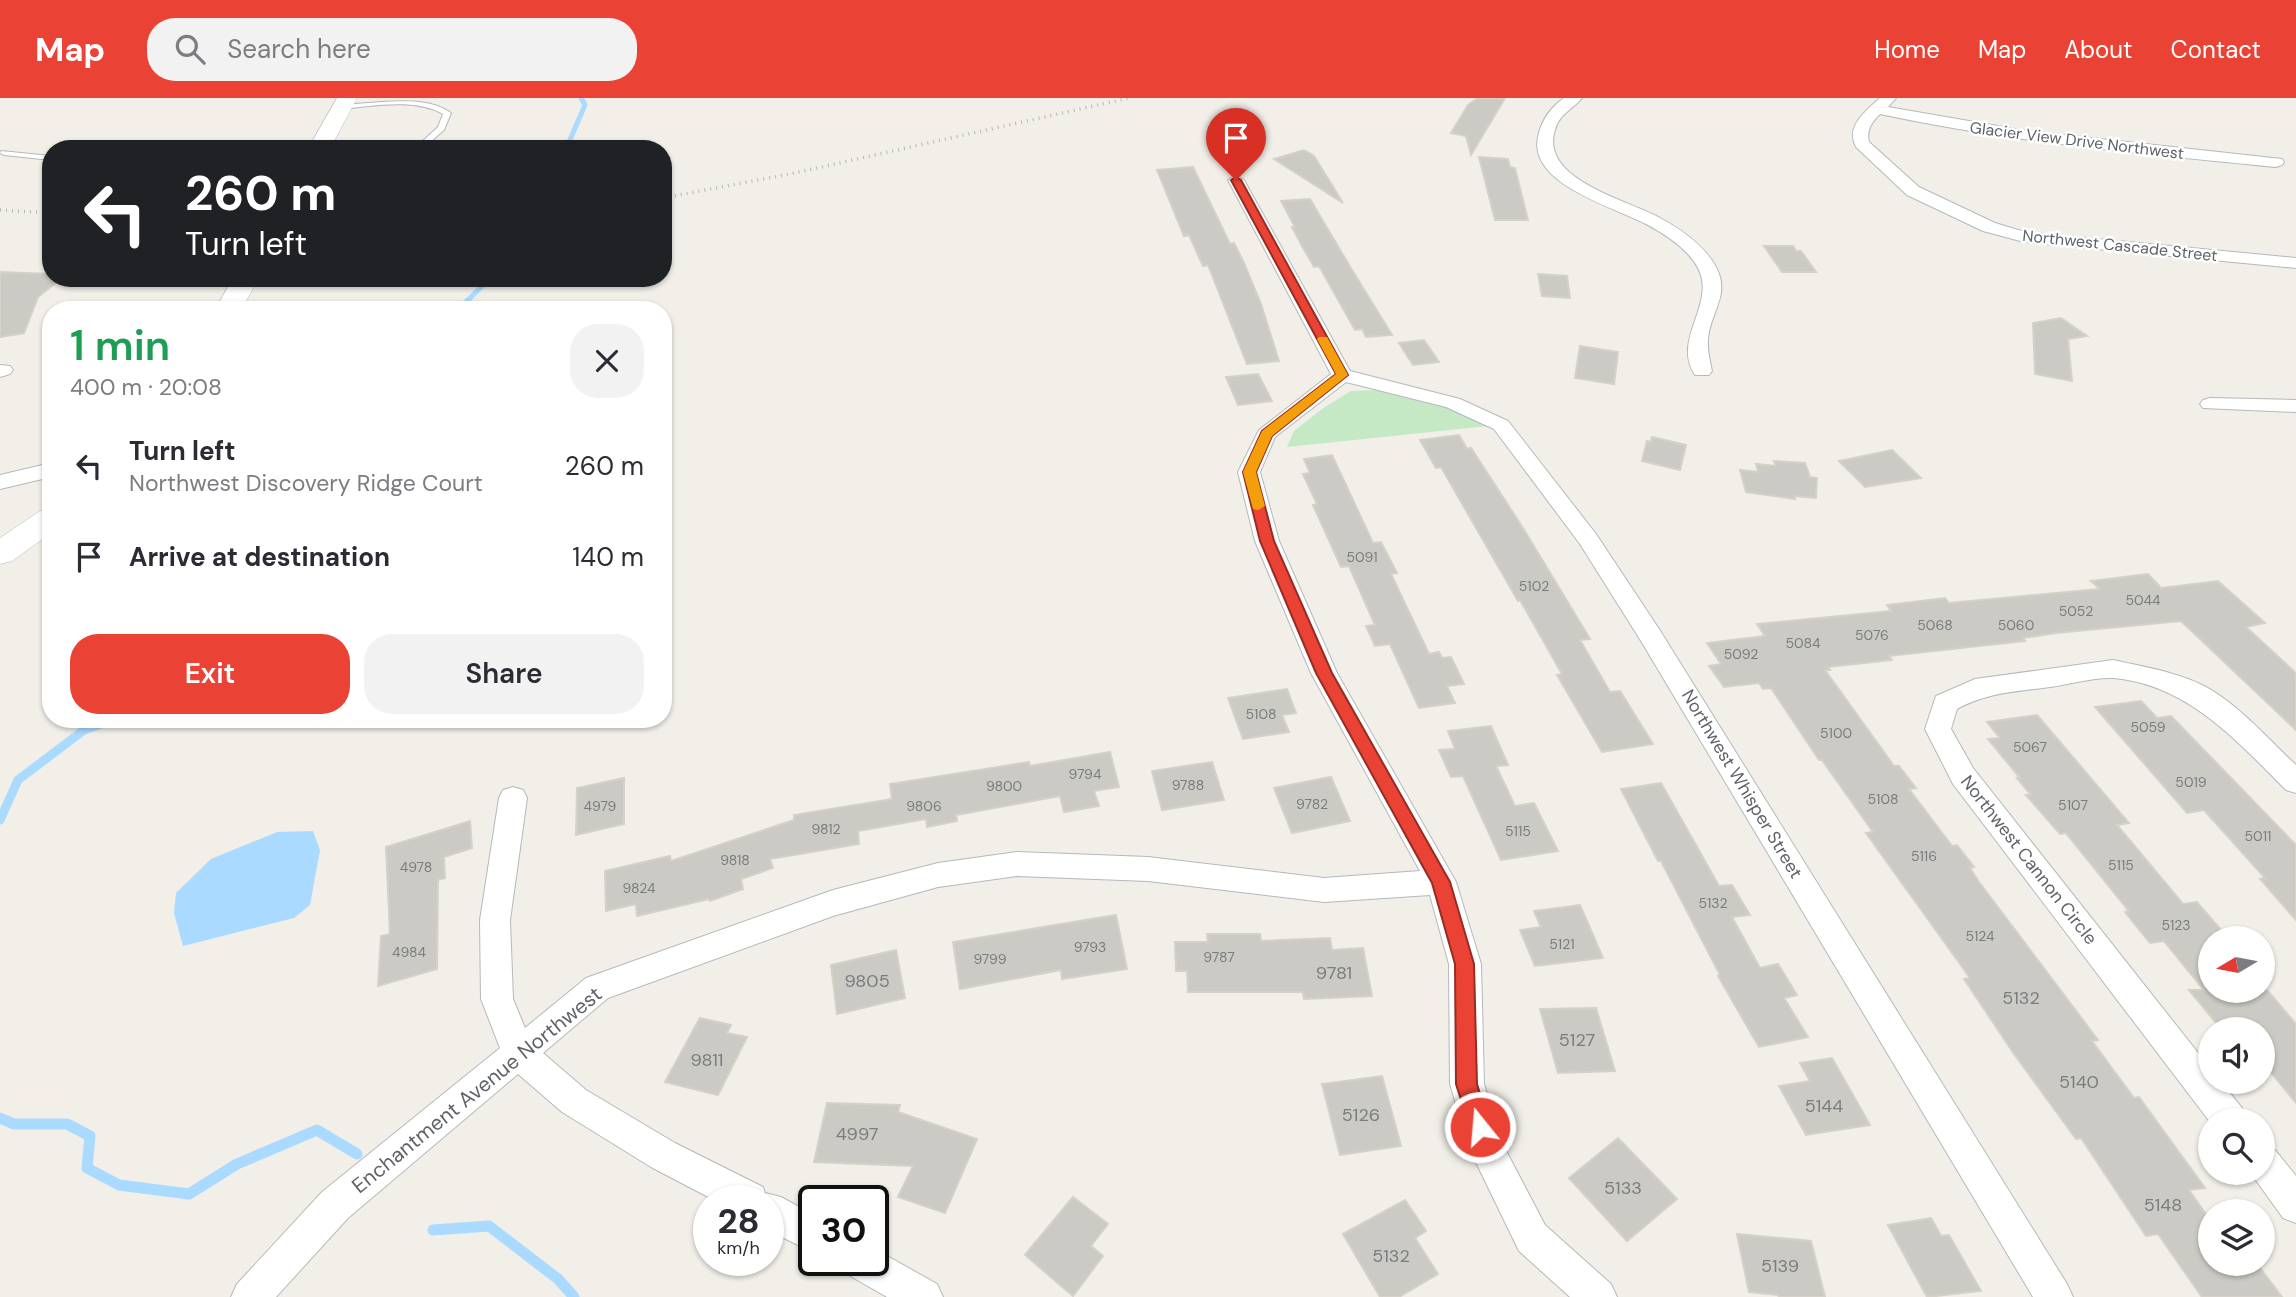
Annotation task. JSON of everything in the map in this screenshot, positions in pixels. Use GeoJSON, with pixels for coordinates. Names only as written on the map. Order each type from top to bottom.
{"type":"FeatureCollection","features":[{"type":"Feature","properties":{"kind":"main road"},"geometry":{"type":"LineString","coordinates":[[324,140],[345,103]]}},
{"type":"Feature","properties":{"kind":"main road"},"geometry":{"type":"LineString","coordinates":[[0,553],[42,524]]}},
{"type":"Feature","properties":{"kind":"street"},"geometry":{"type":"LineString","coordinates":[[1575,98],[1562,105],[1550,122],[1544,135],[1544,152],[1553,167],[1566,178],[1612,203],[1650,219],[1695,251],[1708,269],[1714,287],[1710,312],[1698,339],[1702,371]]}},
{"type":"Feature","properties":{"kind":"street","name":"Glacier View Drive Northwest"},"geometry":{"type":"LineString","coordinates":[[1884,104],[1942,124],[2276,162]]}},
{"type":"Feature","properties":{"kind":"street","name":"Northwest Cascade Street"},"geometry":{"type":"LineString","coordinates":[[1884,104],[1860,128],[1858,136],[1862,144],[1913,191],[1989,227],[2024,237],[2057,242],[2296,263]]}},
{"type":"Feature","properties":{"kind":"street"},"geometry":{"type":"LineString","coordinates":[[1236,180],[1342,375],[1266,434],[1249,472],[1267,541],[1324,673],[1441,882],[1465,964],[1467,1084],[1486,1148],[1532,1238],[1598,1297]]}},
{"type":"Feature","properties":{"kind":"street","name":"Northwest Whisper Street"},"geometry":{"type":"LineString","coordinates":[[1342,375],[1453,402],[1501,425],[1588,539],[1650,635],[2054,1297]]}},
{"type":"Feature","properties":{"kind":"street"},"geometry":{"type":"LineString","coordinates":[[2210,404],[2296,406]]}},
{"type":"Feature","properties":{"kind":"street"},"geometry":{"type":"LineString","coordinates":[[0,482],[42,472]]}},
{"type":"Feature","properties":{"kind":"street","name":"Northwest Cannon Circle"},"geometry":{"type":"LineString","coordinates":[[2221,1108],[1963,776],[1938,729],[1945,703],[1975,688],[2113,669],[2157,679],[2197,694],[2236,724],[2296,782]]}},
{"type":"Feature","properties":{"kind":"street"},"geometry":{"type":"LineString","coordinates":[[513,797],[495,920],[497,999],[519,1054],[574,1101],[663,1155],[721,1185]]}},
{"type":"Feature","properties":{"kind":"street","name":"Enchantment Avenue Northwest"},"geometry":{"type":"LineString","coordinates":[[250,1297],[335,1205],[597,988],[833,903],[938,875],[1017,864],[1148,869],[1324,890],[1441,882]]}},
{"type":"Feature","properties":{"kind":"street"},"geometry":{"type":"LineString","coordinates":[[2275,1178],[2296,1205]]}},
{"type":"Feature","properties":{"kind":"street"},"geometry":{"type":"LineString","coordinates":[[887,1276],[924,1297]]}},
{"type":"Feature","properties":{"kind":"lane"},"geometry":{"type":"LineString","coordinates":[[345,103],[435,103],[447,113],[445,122],[426,140]]}},
{"type":"Feature","properties":{"kind":"lane"},"geometry":{"type":"LineString","coordinates":[[4,153],[42,157]]}},
{"type":"Feature","properties":{"kind":"green space"},"geometry":{"type":"Polygon","coordinates":[[[1381,390],[1441,405],[1488,426],[1287,447],[1294,431],[1351,391],[1381,390]]]}},
{"type":"Feature","properties":{"kind":"water"},"geometry":{"type":"Polygon","coordinates":[[[313,831],[320,850],[310,905],[294,918],[183,946],[174,913],[176,893],[211,859],[277,832],[313,831]]]}},
{"type":"Feature","properties":{"kind":"building"},"geometry":{"type":"Polygon","coordinates":[[[1478,98],[1505,98],[1471,155],[1466,136],[1451,133],[1468,105],[1478,98]]]}},
{"type":"Feature","properties":{"kind":"building"},"geometry":{"type":"Polygon","coordinates":[[[1304,150],[1314,156],[1343,203],[1274,159],[1304,150]]]}},
{"type":"Feature","properties":{"kind":"building"},"geometry":{"type":"Polygon","coordinates":[[[1479,157],[1508,159],[1510,167],[1515,168],[1528,220],[1495,220],[1479,157]]]}},
{"type":"Feature","properties":{"kind":"building"},"geometry":{"type":"Polygon","coordinates":[[[1193,167],[1230,244],[1234,243],[1244,263],[1261,304],[1279,361],[1247,364],[1208,265],[1203,266],[1189,235],[1184,236],[1157,170],[1193,167]]]}},
{"type":"Feature","properties":{"kind":"building"},"geometry":{"type":"Polygon","coordinates":[[[1310,199],[1392,335],[1366,337],[1362,329],[1355,330],[1319,266],[1314,267],[1281,201],[1310,199]]]}},
{"type":"Feature","properties":{"kind":"building"},"geometry":{"type":"Polygon","coordinates":[[[1764,246],[1793,246],[1796,251],[1801,251],[1816,272],[1782,272],[1764,246]]]}},
{"type":"Feature","properties":{"kind":"building"},"geometry":{"type":"Polygon","coordinates":[[[0,272],[42,274],[42,287],[51,287],[38,297],[24,333],[0,337],[0,272]]]}},
{"type":"Feature","properties":{"kind":"building"},"geometry":{"type":"Polygon","coordinates":[[[1538,274],[1567,276],[1570,298],[1542,296],[1538,274]]]}},
{"type":"Feature","properties":{"kind":"building"},"geometry":{"type":"Polygon","coordinates":[[[2061,318],[2087,336],[2068,339],[2072,381],[2035,374],[2033,323],[2061,318]]]}},
{"type":"Feature","properties":{"kind":"building"},"geometry":{"type":"Polygon","coordinates":[[[1424,340],[1439,362],[1413,365],[1399,343],[1424,340]]]}},
{"type":"Feature","properties":{"kind":"building"},"geometry":{"type":"Polygon","coordinates":[[[1580,346],[1618,352],[1614,384],[1575,378],[1580,346]]]}},
{"type":"Feature","properties":{"kind":"building"},"geometry":{"type":"Polygon","coordinates":[[[1258,374],[1272,401],[1238,405],[1226,377],[1258,374]]]}},
{"type":"Feature","properties":{"kind":"building"},"geometry":{"type":"Polygon","coordinates":[[[1459,435],[1467,449],[1471,448],[1523,528],[1590,639],[1580,640],[1610,692],[1620,691],[1653,744],[1602,752],[1557,675],[1562,674],[1520,600],[1518,601],[1441,467],[1436,468],[1420,440],[1459,435]]]}},
{"type":"Feature","properties":{"kind":"building"},"geometry":{"type":"Polygon","coordinates":[[[1652,437],[1686,445],[1680,470],[1642,461],[1647,441],[1651,442],[1652,437]]]}},
{"type":"Feature","properties":{"kind":"building"},"geometry":{"type":"Polygon","coordinates":[[[1892,450],[1921,478],[1865,487],[1839,461],[1892,450]]]}},
{"type":"Feature","properties":{"kind":"building"},"geometry":{"type":"Polygon","coordinates":[[[1332,455],[1373,543],[1381,542],[1397,573],[1391,574],[1429,654],[1439,652],[1442,658],[1451,657],[1464,684],[1447,686],[1455,703],[1419,708],[1390,644],[1375,646],[1366,626],[1375,625],[1349,566],[1341,567],[1313,505],[1317,504],[1303,474],[1310,473],[1304,459],[1332,455]]]}},
{"type":"Feature","properties":{"kind":"building"},"geometry":{"type":"Polygon","coordinates":[[[1774,461],[1805,463],[1810,477],[1817,478],[1816,498],[1794,496],[1795,499],[1746,492],[1740,470],[1758,472],[1756,464],[1776,466],[1774,461]]]}},
{"type":"Feature","properties":{"kind":"building"},"geometry":{"type":"Polygon","coordinates":[[[2148,574],[2161,588],[2218,581],[2265,623],[2246,627],[2296,673],[2296,730],[2181,621],[2056,633],[2023,638],[2025,641],[1889,656],[1892,660],[1828,667],[1830,670],[1825,670],[1894,766],[1899,766],[1916,788],[1909,789],[1952,846],[1957,845],[1974,867],[1970,868],[1979,882],[2098,1040],[2092,1041],[2134,1098],[2139,1097],[2198,1178],[2198,1185],[2205,1188],[2189,1190],[2198,1203],[2198,1276],[2266,1276],[2282,1297],[2202,1297],[2158,1234],[2146,1236],[2081,1138],[2076,1139],[2014,1054],[1964,979],[1970,978],[1866,833],[1873,832],[1822,760],[1819,760],[1771,688],[1763,689],[1759,683],[1724,687],[1709,666],[1721,664],[1707,643],[1765,636],[1757,624],[1891,611],[1887,605],[1945,598],[1949,603],[2100,589],[2091,581],[2148,574]]]}},
{"type":"Feature","properties":{"kind":"building"},"geometry":{"type":"Polygon","coordinates":[[[1287,689],[1296,713],[1282,715],[1289,732],[1243,739],[1228,698],[1287,689]]]}},
{"type":"Feature","properties":{"kind":"building"},"geometry":{"type":"Polygon","coordinates":[[[2141,701],[2157,718],[2171,716],[2296,845],[2296,920],[2260,879],[2265,878],[2204,810],[2187,813],[2095,707],[2141,701]]]}},
{"type":"Feature","properties":{"kind":"building"},"geometry":{"type":"Polygon","coordinates":[[[2037,715],[2129,823],[2117,825],[2183,904],[2197,902],[2218,926],[2198,926],[2198,983],[2164,941],[2150,943],[2125,912],[2129,911],[2066,833],[2060,834],[2026,795],[2031,795],[1988,739],[2000,738],[1987,722],[2037,715]]]}},
{"type":"Feature","properties":{"kind":"building"},"geometry":{"type":"Polygon","coordinates":[[[1491,726],[1508,765],[1496,766],[1515,806],[1534,803],[1558,851],[1501,860],[1463,776],[1451,777],[1439,750],[1455,749],[1448,731],[1491,726]]]}},
{"type":"Feature","properties":{"kind":"building"},"geometry":{"type":"Polygon","coordinates":[[[1110,752],[1119,787],[1094,791],[1099,806],[1064,812],[1060,796],[956,815],[957,821],[927,827],[926,819],[858,831],[859,844],[770,859],[773,868],[741,879],[743,889],[710,901],[709,899],[637,916],[636,904],[606,911],[605,871],[670,856],[671,861],[794,820],[794,815],[892,799],[890,784],[1029,762],[1030,766],[1110,752]]]}},
{"type":"Feature","properties":{"kind":"building"},"geometry":{"type":"Polygon","coordinates":[[[1212,762],[1224,800],[1162,810],[1152,771],[1212,762]]]}},
{"type":"Feature","properties":{"kind":"building"},"geometry":{"type":"Polygon","coordinates":[[[1331,777],[1350,821],[1292,833],[1274,788],[1331,777]]]}},
{"type":"Feature","properties":{"kind":"building"},"geometry":{"type":"Polygon","coordinates":[[[624,778],[624,824],[576,835],[577,788],[624,778]]]}},
{"type":"Feature","properties":{"kind":"building"},"geometry":{"type":"Polygon","coordinates":[[[1661,783],[1719,886],[1732,885],[1750,915],[1732,917],[1760,968],[1778,964],[1797,995],[1784,998],[1808,1037],[1759,1047],[1718,976],[1720,975],[1661,861],[1658,861],[1621,789],[1661,783]]]}},
{"type":"Feature","properties":{"kind":"building"},"geometry":{"type":"Polygon","coordinates":[[[470,821],[472,848],[444,857],[445,878],[438,880],[437,969],[378,986],[381,936],[390,934],[386,847],[470,821]]]}},
{"type":"Feature","properties":{"kind":"building"},"geometry":{"type":"Polygon","coordinates":[[[1580,905],[1603,958],[1535,966],[1520,930],[1541,927],[1534,911],[1580,905]]]}},
{"type":"Feature","properties":{"kind":"building"},"geometry":{"type":"Polygon","coordinates":[[[1116,915],[1127,969],[1062,979],[1061,970],[960,989],[953,942],[1116,915]]]}},
{"type":"Feature","properties":{"kind":"building"},"geometry":{"type":"Polygon","coordinates":[[[1207,934],[1260,934],[1261,941],[1330,938],[1332,950],[1363,948],[1372,996],[1304,999],[1303,992],[1188,992],[1187,971],[1176,971],[1175,942],[1208,942],[1207,934]]]}},
{"type":"Feature","properties":{"kind":"building"},"geometry":{"type":"Polygon","coordinates":[[[896,950],[905,998],[837,1014],[831,965],[896,950]]]}},
{"type":"Feature","properties":{"kind":"building"},"geometry":{"type":"Polygon","coordinates":[[[2189,990],[2198,990],[2198,1001],[2189,990]]]}},
{"type":"Feature","properties":{"kind":"building"},"geometry":{"type":"Polygon","coordinates":[[[2275,999],[2296,1024],[2296,1103],[2275,1078],[2275,1017],[2211,1017],[2200,1003],[2275,1003],[2275,999]]]}},
{"type":"Feature","properties":{"kind":"building"},"geometry":{"type":"Polygon","coordinates":[[[1596,1008],[1615,1071],[1558,1073],[1540,1009],[1596,1008]]]}},
{"type":"Feature","properties":{"kind":"building"},"geometry":{"type":"Polygon","coordinates":[[[700,1018],[731,1025],[727,1033],[747,1037],[718,1095],[665,1082],[700,1018]]]}},
{"type":"Feature","properties":{"kind":"building"},"geometry":{"type":"Polygon","coordinates":[[[1832,1058],[1870,1125],[1806,1135],[1779,1086],[1810,1081],[1800,1063],[1832,1058]]]}},
{"type":"Feature","properties":{"kind":"building"},"geometry":{"type":"Polygon","coordinates":[[[1382,1076],[1401,1146],[1340,1155],[1322,1084],[1382,1076]]]}},
{"type":"Feature","properties":{"kind":"building"},"geometry":{"type":"Polygon","coordinates":[[[827,1103],[900,1105],[898,1112],[977,1139],[945,1213],[898,1197],[913,1166],[814,1162],[827,1103]]]}},
{"type":"Feature","properties":{"kind":"building"},"geometry":{"type":"Polygon","coordinates":[[[1618,1138],[1677,1199],[1627,1241],[1569,1178],[1618,1138]]]}},
{"type":"Feature","properties":{"kind":"building"},"geometry":{"type":"Polygon","coordinates":[[[1073,1197],[1108,1224],[1091,1246],[1103,1256],[1073,1296],[1025,1255],[1073,1197]]]}},
{"type":"Feature","properties":{"kind":"building"},"geometry":{"type":"Polygon","coordinates":[[[1405,1200],[1426,1231],[1415,1238],[1438,1274],[1399,1297],[1380,1297],[1343,1234],[1405,1200]]]}},
{"type":"Feature","properties":{"kind":"building"},"geometry":{"type":"Polygon","coordinates":[[[1931,1218],[1941,1236],[1949,1235],[1981,1291],[1927,1297],[1888,1225],[1931,1218]]]}},
{"type":"Feature","properties":{"kind":"building"},"geometry":{"type":"Polygon","coordinates":[[[1737,1234],[1811,1241],[1825,1297],[1779,1297],[1749,1292],[1737,1234]]]}},
{"type":"Feature","properties":{"kind":"waterway"},"geometry":{"type":"LineString","coordinates":[[570,140],[585,105],[581,98]]}},
{"type":"Feature","properties":{"kind":"waterway"},"geometry":{"type":"LineString","coordinates":[[467,301],[481,287]]}},
{"type":"Feature","properties":{"kind":"waterway"},"geometry":{"type":"LineString","coordinates":[[0,820],[18,780],[90,728]]}},
{"type":"Feature","properties":{"kind":"waterway"},"geometry":{"type":"LineString","coordinates":[[0,1118],[14,1124],[67,1124],[90,1136],[87,1168],[119,1185],[189,1194],[237,1164],[317,1130],[357,1154]]}},
{"type":"Feature","properties":{"kind":"waterway"},"geometry":{"type":"LineString","coordinates":[[433,1230],[489,1226],[558,1279],[574,1297]]}},
{"type":"Feature","properties":{"kind":"railway"},"geometry":{"type":"LineString","coordinates":[[672,196],[790,174],[1129,98]]}},
{"type":"Feature","properties":{"kind":"railway"},"geometry":{"type":"LineString","coordinates":[[0,210],[42,212]]}},
{"type":"Feature","properties":{"kind":"slow traffic"},"geometry":{"type":"LineString","coordinates":[[1258,506],[1249,472],[1266,434],[1342,375],[1323,339]]}},
{"type":"Feature","properties":{"kind":"route"},"geometry":{"type":"LineString","coordinates":[[1236,180],[1342,375],[1266,434],[1249,472],[1267,541],[1324,673],[1441,882],[1465,964],[1467,1084],[1480,1127]]}}]}
